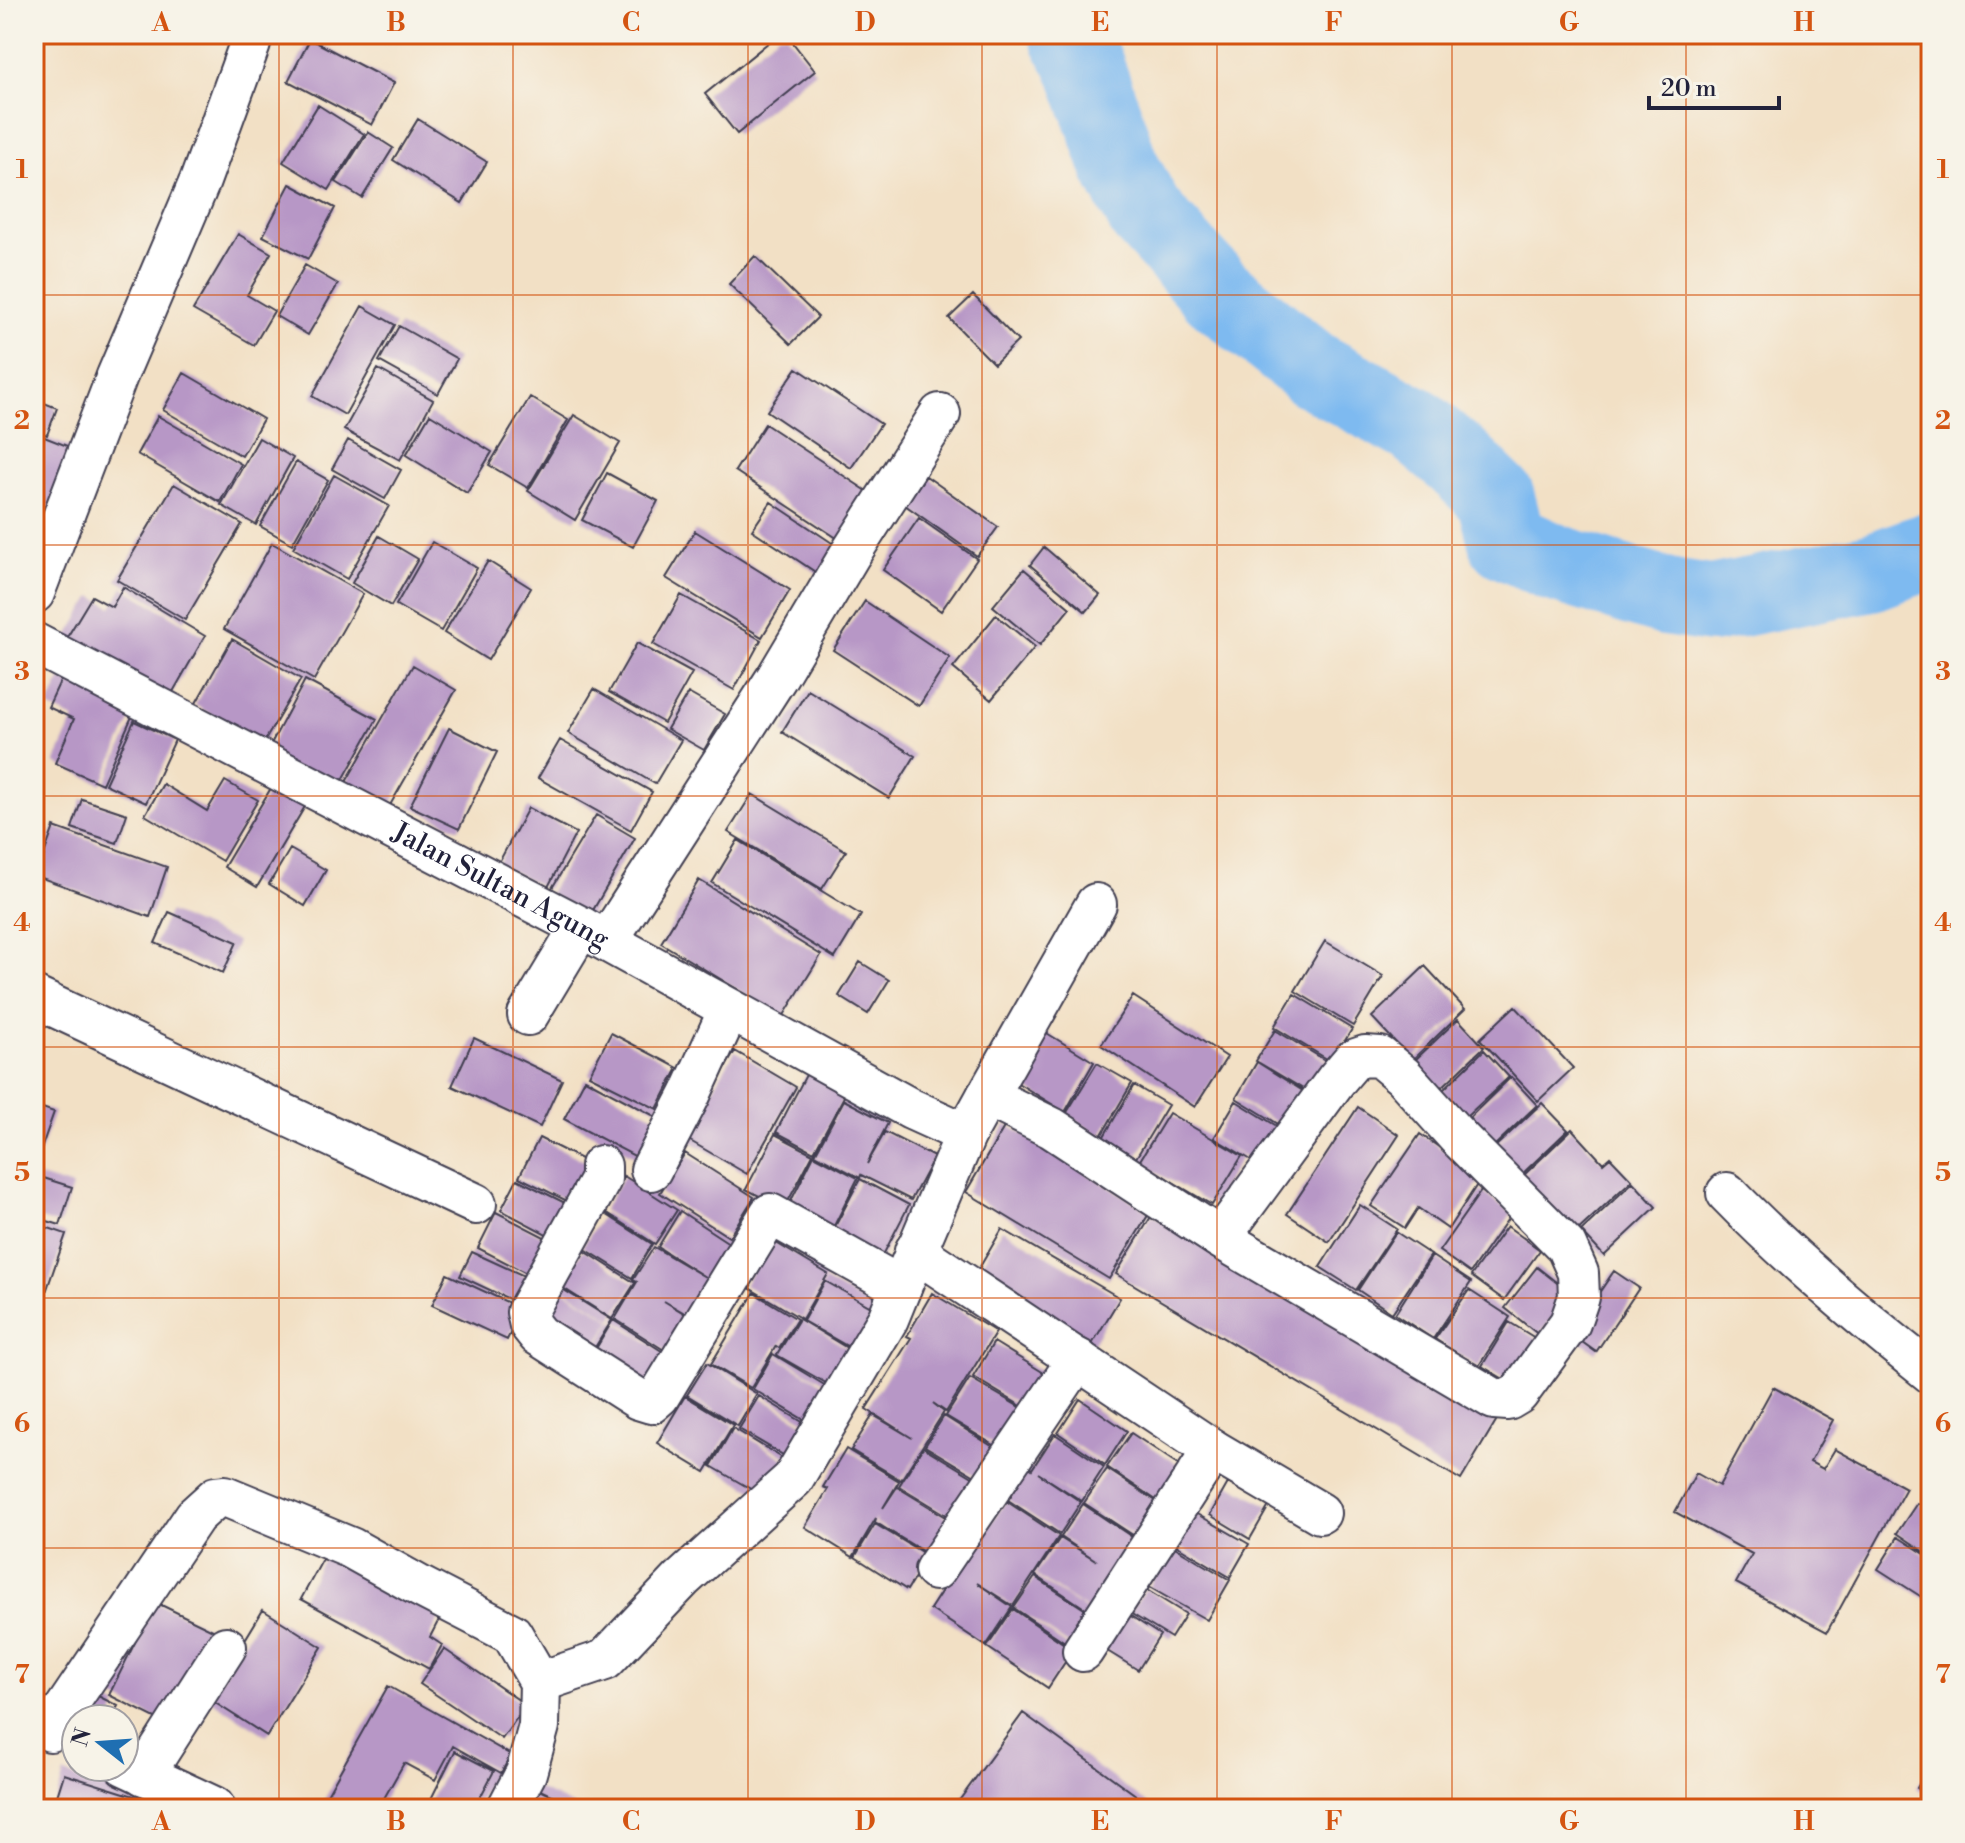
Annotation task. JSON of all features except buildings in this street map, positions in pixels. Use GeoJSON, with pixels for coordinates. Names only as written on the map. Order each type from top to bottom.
{"type":"FeatureCollection","features":[{"type":"Feature","properties":{"kind":"street"},"geometry":{"type":"LineString","coordinates":[[34,593],[47,522],[117,376],[200,181],[250,44]]}},
{"type":"Feature","properties":{"kind":"street"},"geometry":{"type":"LineString","coordinates":[[528,1015],[594,934],[777,677],[849,556],[940,414]]}},
{"type":"Feature","properties":{"kind":"street","name":"Jalan Sultan Agung"},"geometry":{"type":"LineString","coordinates":[[34,643],[594,934],[911,1109],[966,1134]]}},
{"type":"Feature","properties":{"kind":"street"},"geometry":{"type":"LineString","coordinates":[[540,1682],[605,1660],[682,1579],[793,1479],[888,1319],[966,1134],[1096,904]]}},
{"type":"Feature","properties":{"kind":"street"},"geometry":{"type":"LineString","coordinates":[[34,997],[476,1204]]}},
{"type":"Feature","properties":{"kind":"street"},"geometry":{"type":"LineString","coordinates":[[651,1170],[729,1010]]}},
{"type":"Feature","properties":{"kind":"street"},"geometry":{"type":"LineString","coordinates":[[987,1096],[1052,1128],[1220,1238],[1494,1399],[1508,1400],[1518,1394],[1570,1323],[1579,1297],[1578,1273],[1566,1246],[1458,1137],[1403,1076],[1380,1057],[1365,1056],[1353,1060],[1220,1238]]}},
{"type":"Feature","properties":{"kind":"street"},"geometry":{"type":"LineString","coordinates":[[601,1166],[601,1179],[527,1312],[530,1325],[538,1335],[638,1399],[651,1403],[659,1396],[770,1214],[908,1269],[1078,1359],[1213,1450],[1320,1513]]}},
{"type":"Feature","properties":{"kind":"street"},"geometry":{"type":"LineString","coordinates":[[1727,1193],[1765,1232],[1883,1336],[1931,1373]]}},
{"type":"Feature","properties":{"kind":"street"},"geometry":{"type":"LineString","coordinates":[[935,1570],[1078,1359]]}},
{"type":"Feature","properties":{"kind":"street"},"geometry":{"type":"LineString","coordinates":[[1083,1651],[1213,1450]]}},
{"type":"Feature","properties":{"kind":"street"},"geometry":{"type":"LineString","coordinates":[[53,1733],[195,1516],[216,1497],[225,1496],[351,1548],[512,1634],[540,1682],[539,1726],[526,1773],[507,1809]]}},
{"type":"Feature","properties":{"kind":"street"},"geometry":{"type":"LineString","coordinates":[[140,1762],[226,1647]]}},
{"type":"Feature","properties":{"kind":"street"},"geometry":{"type":"LineString","coordinates":[[140,1773],[214,1807]]}},
{"type":"Feature","properties":{"kind":"waterway"},"geometry":{"type":"LineString","coordinates":[[1068,34],[1086,68],[1120,166],[1145,214],[1217,292],[1312,369],[1415,425],[1459,462],[1496,498],[1507,541],[1555,563],[1665,597],[1711,604],[1871,572],[1931,550]]}}]}
